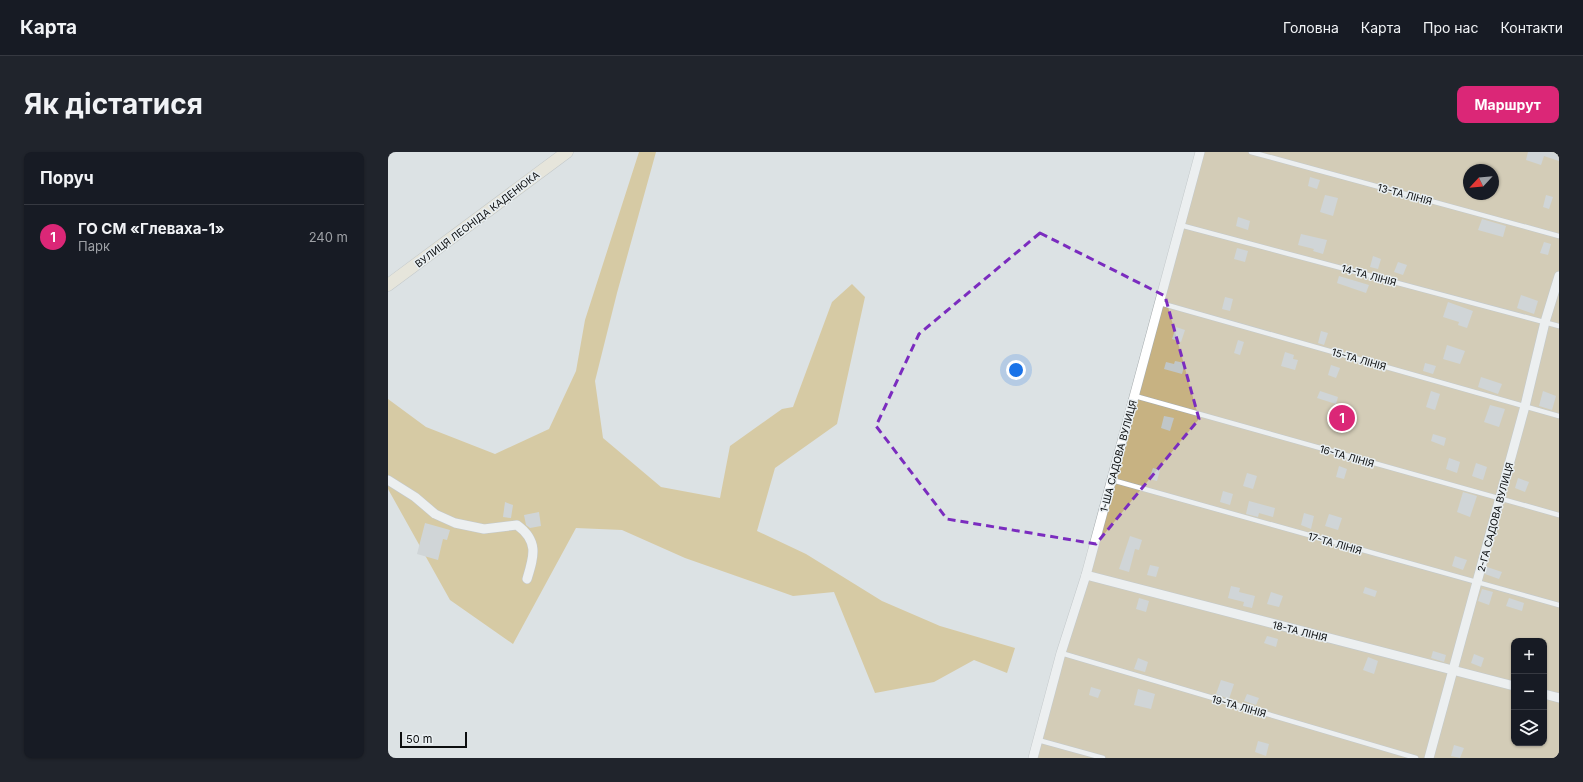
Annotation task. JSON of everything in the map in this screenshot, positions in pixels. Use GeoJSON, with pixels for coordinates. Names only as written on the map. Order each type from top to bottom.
{"type":"FeatureCollection","features":[{"type":"Feature","properties":{"kind":"street","name":"ВУЛИЦЯ ЛЕОНІДА КАДЕНЮКА"},"geometry":{"type":"LineString","coordinates":[[388,285],[567,152]]}},
{"type":"Feature","properties":{"kind":"street","name":"1-ША САДОВА ВУЛИЦЯ"},"geometry":{"type":"LineString","coordinates":[[1033,758],[1061,653],[1086,575],[1200,152]]}},
{"type":"Feature","properties":{"kind":"street","name":"2-ГА САДОВА ВУЛИЦЯ"},"geometry":{"type":"LineString","coordinates":[[1429,758],[1525,406],[1545,322],[1559,276]]}},
{"type":"Feature","properties":{"kind":"street"},"geometry":{"type":"LineString","coordinates":[[388,480],[415,498],[435,514],[455,523],[484,529],[517,525],[526,532],[534,545],[527,579]]}},
{"type":"Feature","properties":{"kind":"street","name":"18-ТА ЛІНІЯ"},"geometry":{"type":"LineString","coordinates":[[1086,575],[1511,685]]}},
{"type":"Feature","properties":{"kind":"street"},"geometry":{"type":"LineString","coordinates":[[1547,695],[1559,698]]}},
{"type":"Feature","properties":{"kind":"lane","name":"13-ТА ЛІНІЯ"},"geometry":{"type":"LineString","coordinates":[[1251,152],[1559,236]]}},
{"type":"Feature","properties":{"kind":"lane","name":"14-ТА ЛІНІЯ"},"geometry":{"type":"LineString","coordinates":[[1180,225],[1559,326]]}},
{"type":"Feature","properties":{"kind":"lane","name":"15-ТА ЛІНІЯ"},"geometry":{"type":"LineString","coordinates":[[1160,302],[1559,416]]}},
{"type":"Feature","properties":{"kind":"lane","name":"16-ТА ЛІНІЯ"},"geometry":{"type":"LineString","coordinates":[[1135,396],[1559,515]]}},
{"type":"Feature","properties":{"kind":"lane","name":"17-ТА ЛІНІЯ"},"geometry":{"type":"LineString","coordinates":[[1112,480],[1559,605]]}},
{"type":"Feature","properties":{"kind":"lane","name":"19-ТА ЛІНІЯ"},"geometry":{"type":"LineString","coordinates":[[1061,653],[1416,758]]}},
{"type":"Feature","properties":{"kind":"lane"},"geometry":{"type":"LineString","coordinates":[[1038,740],[1103,758]]}},
{"type":"Feature","properties":{"kind":"highlighted area"},"geometry":{"type":"Polygon","coordinates":[[[1040,233],[1165,296],[1199,419],[1096,544],[947,519],[876,426],[919,334],[1040,233]]]}},
{"type":"Feature","properties":{"kind":"shaded area"},"geometry":{"type":"Polygon","coordinates":[[[639,152],[656,152],[617,293],[595,381],[603,438],[661,487],[720,498],[730,446],[782,409],[793,407],[832,302],[852,284],[865,297],[837,424],[775,468],[757,531],[806,554],[882,601],[940,626],[1015,648],[1007,673],[974,660],[934,682],[875,693],[834,592],[793,596],[685,558],[622,530],[576,528],[513,644],[450,600],[388,489],[388,399],[426,427],[495,454],[549,429],[576,371],[585,320],[639,152]]]}},
{"type":"Feature","properties":{"kind":"shaded area"},"geometry":{"type":"Polygon","coordinates":[[[1198,152],[1559,152],[1559,758],[1033,758],[1198,152]]]}},
{"type":"Feature","properties":{"kind":"building"},"geometry":{"type":"Polygon","coordinates":[[[1528,152],[1559,152],[1559,161],[1544,156],[1541,165],[1526,160],[1528,152]]]}},
{"type":"Feature","properties":{"kind":"building"},"geometry":{"type":"Polygon","coordinates":[[[1310,177],[1320,180],[1317,189],[1308,186],[1310,177]]]}},
{"type":"Feature","properties":{"kind":"building"},"geometry":{"type":"Polygon","coordinates":[[[1325,195],[1338,198],[1333,216],[1320,212],[1325,195]]]}},
{"type":"Feature","properties":{"kind":"building"},"geometry":{"type":"Polygon","coordinates":[[[1546,195],[1553,197],[1549,209],[1543,207],[1546,195]]]}},
{"type":"Feature","properties":{"kind":"building"},"geometry":{"type":"Polygon","coordinates":[[[1238,217],[1250,221],[1248,230],[1236,226],[1238,217]]]}},
{"type":"Feature","properties":{"kind":"building"},"geometry":{"type":"Polygon","coordinates":[[[1482,219],[1506,226],[1503,237],[1478,230],[1482,219]]]}},
{"type":"Feature","properties":{"kind":"building"},"geometry":{"type":"Polygon","coordinates":[[[1301,234],[1327,240],[1323,254],[1313,251],[1314,249],[1298,245],[1301,234]]]}},
{"type":"Feature","properties":{"kind":"building"},"geometry":{"type":"Polygon","coordinates":[[[1544,242],[1551,244],[1548,255],[1540,253],[1544,242]]]}},
{"type":"Feature","properties":{"kind":"building"},"geometry":{"type":"Polygon","coordinates":[[[1237,248],[1248,251],[1245,262],[1234,259],[1237,248]]]}},
{"type":"Feature","properties":{"kind":"building"},"geometry":{"type":"Polygon","coordinates":[[[1373,256],[1381,259],[1378,269],[1370,267],[1373,256]]]}},
{"type":"Feature","properties":{"kind":"building"},"geometry":{"type":"Polygon","coordinates":[[[1398,262],[1407,265],[1403,275],[1394,272],[1398,262]]]}},
{"type":"Feature","properties":{"kind":"building"},"geometry":{"type":"Polygon","coordinates":[[[1339,276],[1369,285],[1366,293],[1337,283],[1339,276]]]}},
{"type":"Feature","properties":{"kind":"building"},"geometry":{"type":"Polygon","coordinates":[[[1521,295],[1538,301],[1534,314],[1517,308],[1521,295]]]}},
{"type":"Feature","properties":{"kind":"building"},"geometry":{"type":"Polygon","coordinates":[[[1225,297],[1233,299],[1230,311],[1222,309],[1225,297]]]}},
{"type":"Feature","properties":{"kind":"building"},"geometry":{"type":"Polygon","coordinates":[[[1448,302],[1473,311],[1467,328],[1458,325],[1459,322],[1443,317],[1448,302]]]}},
{"type":"Feature","properties":{"kind":"building"},"geometry":{"type":"Polygon","coordinates":[[[1176,327],[1185,330],[1181,342],[1172,339],[1176,327]]]}},
{"type":"Feature","properties":{"kind":"building"},"geometry":{"type":"Polygon","coordinates":[[[1321,331],[1328,333],[1324,345],[1318,343],[1321,331]]]}},
{"type":"Feature","properties":{"kind":"building"},"geometry":{"type":"Polygon","coordinates":[[[1238,340],[1244,342],[1240,355],[1234,353],[1238,340]]]}},
{"type":"Feature","properties":{"kind":"building"},"geometry":{"type":"Polygon","coordinates":[[[1447,345],[1465,351],[1460,364],[1443,359],[1447,345]]]}},
{"type":"Feature","properties":{"kind":"building"},"geometry":{"type":"Polygon","coordinates":[[[1285,352],[1294,355],[1293,359],[1298,360],[1295,370],[1281,366],[1285,352]]]}},
{"type":"Feature","properties":{"kind":"building"},"geometry":{"type":"Polygon","coordinates":[[[1175,361],[1185,363],[1182,374],[1164,369],[1166,362],[1174,364],[1175,361]]]}},
{"type":"Feature","properties":{"kind":"building"},"geometry":{"type":"Polygon","coordinates":[[[1425,363],[1436,366],[1433,374],[1423,371],[1425,363]]]}},
{"type":"Feature","properties":{"kind":"building"},"geometry":{"type":"Polygon","coordinates":[[[1331,365],[1340,368],[1336,378],[1328,375],[1331,365]]]}},
{"type":"Feature","properties":{"kind":"building"},"geometry":{"type":"Polygon","coordinates":[[[1481,377],[1502,384],[1498,394],[1478,387],[1481,377]]]}},
{"type":"Feature","properties":{"kind":"building"},"geometry":{"type":"Polygon","coordinates":[[[1320,391],[1338,397],[1336,404],[1317,398],[1320,391]]]}},
{"type":"Feature","properties":{"kind":"building"},"geometry":{"type":"Polygon","coordinates":[[[1431,391],[1440,394],[1435,410],[1426,407],[1431,391]]]}},
{"type":"Feature","properties":{"kind":"building"},"geometry":{"type":"Polygon","coordinates":[[[1543,391],[1556,396],[1552,410],[1539,406],[1543,391]]]}},
{"type":"Feature","properties":{"kind":"building"},"geometry":{"type":"Polygon","coordinates":[[[1490,405],[1505,409],[1499,427],[1484,422],[1490,405]]]}},
{"type":"Feature","properties":{"kind":"building"},"geometry":{"type":"Polygon","coordinates":[[[1164,416],[1174,418],[1170,431],[1161,428],[1164,416]]]}},
{"type":"Feature","properties":{"kind":"building"},"geometry":{"type":"Polygon","coordinates":[[[1433,434],[1446,438],[1444,446],[1431,441],[1433,434]]]}},
{"type":"Feature","properties":{"kind":"building"},"geometry":{"type":"Polygon","coordinates":[[[1449,458],[1460,462],[1457,473],[1446,469],[1449,458]]]}},
{"type":"Feature","properties":{"kind":"building"},"geometry":{"type":"Polygon","coordinates":[[[1476,463],[1487,467],[1483,480],[1472,476],[1476,463]]]}},
{"type":"Feature","properties":{"kind":"building"},"geometry":{"type":"Polygon","coordinates":[[[1339,466],[1347,469],[1344,479],[1336,477],[1339,466]]]}},
{"type":"Feature","properties":{"kind":"building"},"geometry":{"type":"Polygon","coordinates":[[[1153,468],[1160,470],[1157,481],[1149,479],[1153,468]]]}},
{"type":"Feature","properties":{"kind":"building"},"geometry":{"type":"Polygon","coordinates":[[[1247,473],[1257,476],[1253,489],[1243,486],[1247,473]]]}},
{"type":"Feature","properties":{"kind":"building"},"geometry":{"type":"Polygon","coordinates":[[[1518,478],[1529,482],[1525,492],[1515,488],[1518,478]]]}},
{"type":"Feature","properties":{"kind":"building"},"geometry":{"type":"Polygon","coordinates":[[[1223,491],[1233,494],[1230,505],[1220,502],[1223,491]]]}},
{"type":"Feature","properties":{"kind":"building"},"geometry":{"type":"Polygon","coordinates":[[[1463,492],[1477,496],[1470,517],[1457,512],[1463,492]]]}},
{"type":"Feature","properties":{"kind":"building"},"geometry":{"type":"Polygon","coordinates":[[[1249,501],[1275,508],[1273,517],[1259,513],[1258,517],[1246,514],[1249,501]]]}},
{"type":"Feature","properties":{"kind":"building"},"geometry":{"type":"Polygon","coordinates":[[[505,502],[513,505],[511,518],[503,517],[505,502]]]}},
{"type":"Feature","properties":{"kind":"building"},"geometry":{"type":"Polygon","coordinates":[[[539,512],[541,526],[530,528],[526,525],[524,515],[539,512]]]}},
{"type":"Feature","properties":{"kind":"building"},"geometry":{"type":"Polygon","coordinates":[[[1304,513],[1314,516],[1311,529],[1301,525],[1304,513]]]}},
{"type":"Feature","properties":{"kind":"building"},"geometry":{"type":"Polygon","coordinates":[[[1329,514],[1342,518],[1338,530],[1325,526],[1329,514]]]}},
{"type":"Feature","properties":{"kind":"building"},"geometry":{"type":"Polygon","coordinates":[[[425,523],[450,530],[447,540],[443,539],[438,560],[417,554],[425,523]]]}},
{"type":"Feature","properties":{"kind":"building"},"geometry":{"type":"Polygon","coordinates":[[[1130,536],[1142,540],[1139,550],[1135,549],[1129,572],[1119,569],[1130,536]]]}},
{"type":"Feature","properties":{"kind":"building"},"geometry":{"type":"Polygon","coordinates":[[[1455,556],[1467,560],[1463,570],[1452,566],[1455,556]]]}},
{"type":"Feature","properties":{"kind":"building"},"geometry":{"type":"Polygon","coordinates":[[[1150,565],[1159,567],[1156,577],[1147,575],[1150,565]]]}},
{"type":"Feature","properties":{"kind":"building"},"geometry":{"type":"Polygon","coordinates":[[[1487,567],[1502,572],[1499,579],[1485,574],[1487,567]]]}},
{"type":"Feature","properties":{"kind":"building"},"geometry":{"type":"Polygon","coordinates":[[[1231,586],[1240,588],[1239,592],[1255,596],[1252,608],[1243,606],[1244,602],[1228,598],[1231,586]]]}},
{"type":"Feature","properties":{"kind":"building"},"geometry":{"type":"Polygon","coordinates":[[[1365,587],[1377,591],[1375,597],[1363,593],[1365,587]]]}},
{"type":"Feature","properties":{"kind":"building"},"geometry":{"type":"Polygon","coordinates":[[[1482,589],[1493,592],[1489,605],[1478,601],[1482,589]]]}},
{"type":"Feature","properties":{"kind":"building"},"geometry":{"type":"Polygon","coordinates":[[[1271,592],[1283,596],[1279,607],[1267,604],[1271,592]]]}},
{"type":"Feature","properties":{"kind":"building"},"geometry":{"type":"Polygon","coordinates":[[[1139,598],[1149,601],[1146,612],[1136,609],[1139,598]]]}},
{"type":"Feature","properties":{"kind":"building"},"geometry":{"type":"Polygon","coordinates":[[[1509,598],[1524,603],[1522,611],[1506,606],[1509,598]]]}},
{"type":"Feature","properties":{"kind":"building"},"geometry":{"type":"Polygon","coordinates":[[[1267,636],[1278,639],[1276,647],[1264,643],[1267,636]]]}},
{"type":"Feature","properties":{"kind":"building"},"geometry":{"type":"Polygon","coordinates":[[[1433,651],[1446,655],[1444,662],[1431,658],[1433,651]]]}},
{"type":"Feature","properties":{"kind":"building"},"geometry":{"type":"Polygon","coordinates":[[[1474,654],[1484,658],[1481,667],[1471,663],[1474,654]]]}},
{"type":"Feature","properties":{"kind":"building"},"geometry":{"type":"Polygon","coordinates":[[[1368,657],[1378,661],[1374,674],[1363,670],[1368,657]]]}},
{"type":"Feature","properties":{"kind":"building"},"geometry":{"type":"Polygon","coordinates":[[[1138,658],[1148,662],[1145,672],[1134,669],[1138,658]]]}},
{"type":"Feature","properties":{"kind":"building"},"geometry":{"type":"Polygon","coordinates":[[[1221,680],[1234,684],[1229,699],[1216,694],[1221,680]]]}},
{"type":"Feature","properties":{"kind":"building"},"geometry":{"type":"Polygon","coordinates":[[[1091,687],[1101,690],[1098,698],[1089,695],[1091,687]]]}},
{"type":"Feature","properties":{"kind":"building"},"geometry":{"type":"Polygon","coordinates":[[[1138,689],[1155,694],[1151,709],[1134,705],[1138,689]]]}},
{"type":"Feature","properties":{"kind":"building"},"geometry":{"type":"Polygon","coordinates":[[[1247,694],[1259,698],[1256,705],[1244,701],[1247,694]]]}},
{"type":"Feature","properties":{"kind":"building"},"geometry":{"type":"Polygon","coordinates":[[[1258,741],[1269,744],[1266,756],[1255,752],[1258,741]]]}},
{"type":"Feature","properties":{"kind":"building"},"geometry":{"type":"Polygon","coordinates":[[[1454,745],[1464,748],[1460,758],[1451,756],[1454,745]]]}},
{"type":"Feature","properties":{"kind":"place","name":"ГО СМ «Глеваха-1»"},"geometry":{"type":"Point","coordinates":[1342,418]}}]}
